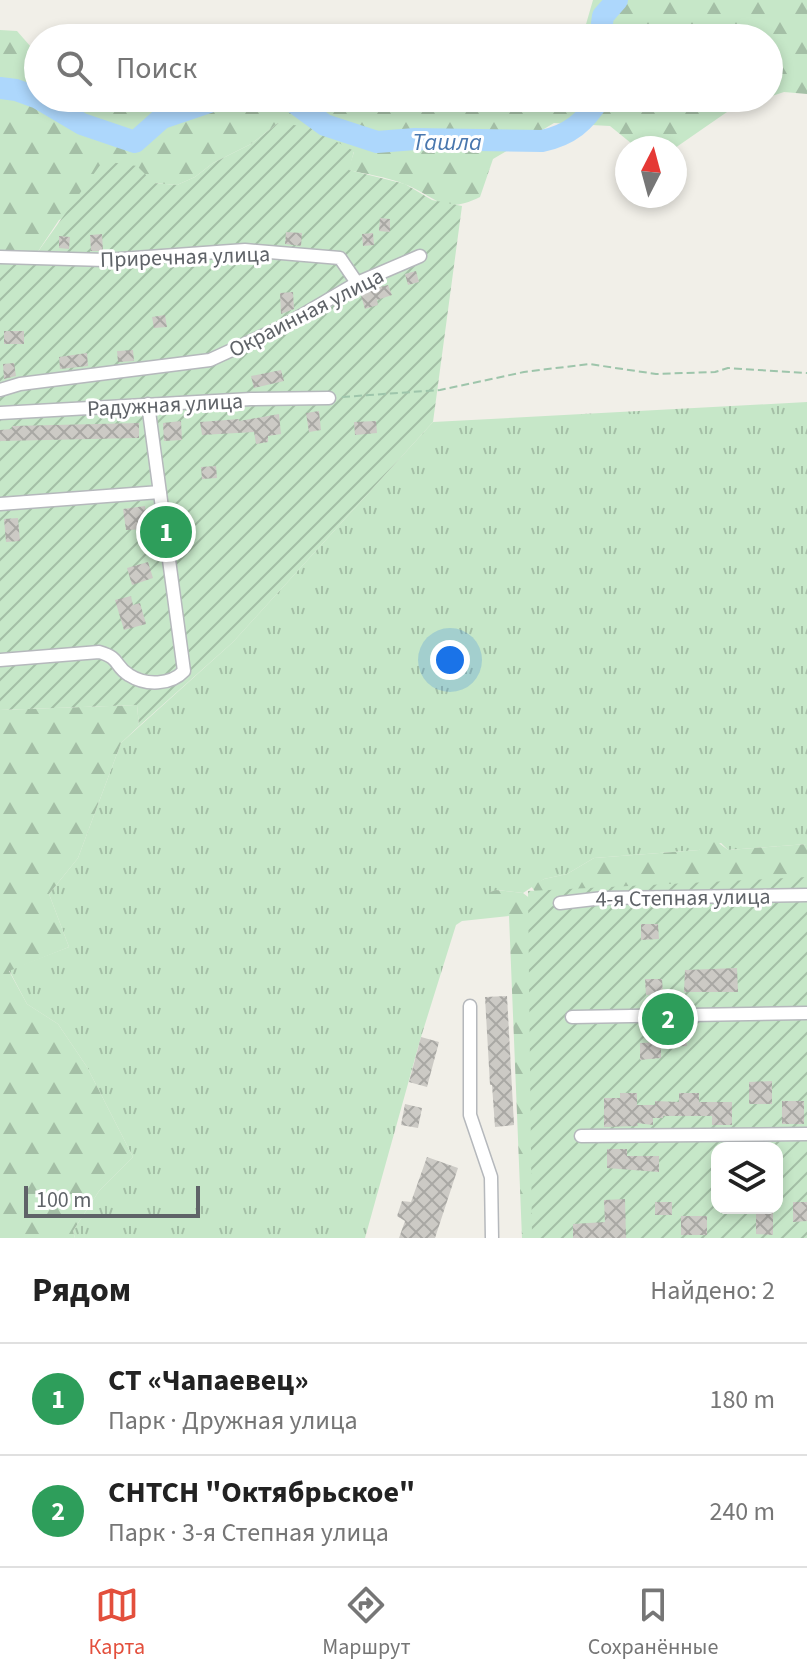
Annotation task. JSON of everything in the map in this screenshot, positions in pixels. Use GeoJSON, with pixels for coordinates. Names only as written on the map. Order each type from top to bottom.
{"type":"FeatureCollection","features":[{"type":"Feature","properties":{"kind":"street","name":"Приречная улица"},"geometry":{"type":"LineString","coordinates":[[0,257],[106,260],[245,250],[340,258],[357,283]]}},
{"type":"Feature","properties":{"kind":"street","name":"Окраинная улица"},"geometry":{"type":"LineString","coordinates":[[0,390],[20,384],[210,360],[282,327],[357,283],[420,256]]}},
{"type":"Feature","properties":{"kind":"street","name":"Радужная улица"},"geometry":{"type":"LineString","coordinates":[[0,413],[329,398]]}},
{"type":"Feature","properties":{"kind":"street"},"geometry":{"type":"LineString","coordinates":[[0,660],[99,652],[113,656],[128,675],[151,683],[176,680],[184,671],[148,404]]}},
{"type":"Feature","properties":{"kind":"street"},"geometry":{"type":"LineString","coordinates":[[0,504],[160,492]]}},
{"type":"Feature","properties":{"kind":"street","name":"4-я Степная улица"},"geometry":{"type":"LineString","coordinates":[[560,903],[603,898],[807,895]]}},
{"type":"Feature","properties":{"kind":"street"},"geometry":{"type":"LineString","coordinates":[[470,1006],[470,1115],[491,1177],[492,1238]]}},
{"type":"Feature","properties":{"kind":"street"},"geometry":{"type":"LineString","coordinates":[[572,1017],[657,1021],[680,1015],[807,1013]]}},
{"type":"Feature","properties":{"kind":"street"},"geometry":{"type":"LineString","coordinates":[[680,1015],[681,1032]]}},
{"type":"Feature","properties":{"kind":"street"},"geometry":{"type":"LineString","coordinates":[[581,1136],[807,1134]]}},
{"type":"Feature","properties":{"kind":"path"},"geometry":{"type":"LineString","coordinates":[[329,398],[440,390],[524,372],[589,364],[656,374],[715,372],[728,368],[807,373]]}},
{"type":"Feature","properties":{"kind":"green space"},"geometry":{"type":"Polygon","coordinates":[[[593,0],[807,0],[807,94],[783,92],[783,24],[586,24],[593,0]]]}},
{"type":"Feature","properties":{"kind":"green space"},"geometry":{"type":"Polygon","coordinates":[[[0,30],[17,31],[24,39],[24,112],[727,112],[687,140],[687,136],[622,136],[610,126],[554,123],[493,159],[480,197],[457,205],[440,202],[397,182],[348,170],[354,152],[278,123],[251,144],[177,185],[154,183],[59,220],[37,253],[0,256],[0,30]]]}},
{"type":"Feature","properties":{"kind":"green space"},"geometry":{"type":"Polygon","coordinates":[[[278,123],[309,127],[354,151],[349,170],[405,184],[432,200],[462,206],[433,422],[233,642],[139,726],[137,705],[0,710],[0,256],[37,253],[103,161],[137,166],[154,183],[177,185],[251,144],[278,123]]]}},
{"type":"Feature","properties":{"kind":"green space"},"geometry":{"type":"Polygon","coordinates":[[[807,402],[807,844],[728,850],[721,843],[699,850],[594,858],[567,874],[544,879],[523,893],[490,892],[501,911],[509,916],[462,921],[456,925],[365,1238],[75,1238],[73,1231],[99,1191],[133,1157],[87,1067],[58,1024],[27,1004],[9,970],[69,947],[49,894],[78,858],[121,743],[233,642],[433,422],[807,402]]]}},
{"type":"Feature","properties":{"kind":"green space"},"geometry":{"type":"Polygon","coordinates":[[[137,705],[139,726],[121,743],[78,858],[49,894],[69,947],[9,971],[27,1004],[58,1024],[87,1067],[133,1157],[99,1191],[73,1231],[75,1238],[0,1238],[0,710],[137,705]]]}},
{"type":"Feature","properties":{"kind":"green space"},"geometry":{"type":"Polygon","coordinates":[[[712,838],[728,850],[807,844],[807,888],[536,893],[531,886],[544,879],[567,874],[594,858],[699,850],[712,838]]]}},
{"type":"Feature","properties":{"kind":"green space"},"geometry":{"type":"Polygon","coordinates":[[[807,877],[807,1238],[532,1238],[528,891],[807,877]]]}},
{"type":"Feature","properties":{"kind":"green space"},"geometry":{"type":"Polygon","coordinates":[[[490,892],[523,893],[536,903],[548,1238],[522,1238],[509,916],[487,907],[490,892]]]}},
{"type":"Feature","properties":{"kind":"building"},"geometry":{"type":"Polygon","coordinates":[[[380,218],[390,219],[390,232],[379,231],[380,218]]]}},
{"type":"Feature","properties":{"kind":"building"},"geometry":{"type":"Polygon","coordinates":[[[286,232],[302,233],[301,246],[285,244],[286,232]]]}},
{"type":"Feature","properties":{"kind":"building"},"geometry":{"type":"Polygon","coordinates":[[[373,233],[374,245],[363,246],[362,234],[373,233]]]}},
{"type":"Feature","properties":{"kind":"building"},"geometry":{"type":"Polygon","coordinates":[[[102,234],[103,251],[91,251],[90,235],[102,234]]]}},
{"type":"Feature","properties":{"kind":"building"},"geometry":{"type":"Polygon","coordinates":[[[59,236],[70,237],[69,249],[59,248],[59,236]]]}},
{"type":"Feature","properties":{"kind":"building"},"geometry":{"type":"Polygon","coordinates":[[[416,271],[419,282],[408,285],[405,274],[416,271]]]}},
{"type":"Feature","properties":{"kind":"building"},"geometry":{"type":"Polygon","coordinates":[[[388,285],[392,295],[377,300],[378,305],[365,309],[360,292],[388,285]]]}},
{"type":"Feature","properties":{"kind":"building"},"geometry":{"type":"Polygon","coordinates":[[[293,292],[294,309],[281,314],[280,293],[293,292]]]}},
{"type":"Feature","properties":{"kind":"building"},"geometry":{"type":"Polygon","coordinates":[[[165,315],[167,327],[154,328],[152,317],[165,315]]]}},
{"type":"Feature","properties":{"kind":"building"},"geometry":{"type":"Polygon","coordinates":[[[4,331],[24,331],[24,344],[4,344],[4,331]]]}},
{"type":"Feature","properties":{"kind":"building"},"geometry":{"type":"Polygon","coordinates":[[[133,350],[134,361],[118,362],[117,351],[133,350]]]}},
{"type":"Feature","properties":{"kind":"building"},"geometry":{"type":"Polygon","coordinates":[[[87,353],[88,366],[60,369],[59,357],[87,353]]]}},
{"type":"Feature","properties":{"kind":"building"},"geometry":{"type":"Polygon","coordinates":[[[14,363],[16,376],[4,379],[3,364],[14,363]]]}},
{"type":"Feature","properties":{"kind":"building"},"geometry":{"type":"Polygon","coordinates":[[[281,370],[284,381],[254,388],[251,376],[281,370]]]}},
{"type":"Feature","properties":{"kind":"building"},"geometry":{"type":"Polygon","coordinates":[[[319,411],[321,430],[309,432],[306,413],[319,411]]]}},
{"type":"Feature","properties":{"kind":"building"},"geometry":{"type":"Polygon","coordinates":[[[279,414],[281,434],[268,436],[268,442],[256,444],[254,432],[202,435],[200,422],[239,421],[279,414]]]}},
{"type":"Feature","properties":{"kind":"building"},"geometry":{"type":"Polygon","coordinates":[[[181,421],[182,440],[164,441],[163,423],[181,421]]]}},
{"type":"Feature","properties":{"kind":"building"},"geometry":{"type":"Polygon","coordinates":[[[376,421],[377,433],[355,435],[354,422],[376,421]]]}},
{"type":"Feature","properties":{"kind":"building"},"geometry":{"type":"Polygon","coordinates":[[[139,423],[139,438],[0,441],[0,430],[12,429],[12,426],[139,423]]]}},
{"type":"Feature","properties":{"kind":"building"},"geometry":{"type":"Polygon","coordinates":[[[216,466],[217,478],[202,479],[201,467],[216,466]]]}},
{"type":"Feature","properties":{"kind":"building"},"geometry":{"type":"Polygon","coordinates":[[[145,506],[148,529],[126,530],[123,509],[145,506]]]}},
{"type":"Feature","properties":{"kind":"building"},"geometry":{"type":"Polygon","coordinates":[[[18,518],[20,541],[6,542],[4,519],[18,518]]]}},
{"type":"Feature","properties":{"kind":"building"},"geometry":{"type":"Polygon","coordinates":[[[148,562],[153,578],[132,585],[127,568],[148,562]]]}},
{"type":"Feature","properties":{"kind":"building"},"geometry":{"type":"Polygon","coordinates":[[[131,596],[133,605],[140,603],[146,624],[124,630],[115,600],[131,596]]]}},
{"type":"Feature","properties":{"kind":"building"},"geometry":{"type":"Polygon","coordinates":[[[641,924],[658,924],[659,939],[641,940],[641,924]]]}},
{"type":"Feature","properties":{"kind":"building"},"geometry":{"type":"Polygon","coordinates":[[[737,968],[738,992],[684,992],[685,970],[737,968]]]}},
{"type":"Feature","properties":{"kind":"building"},"geometry":{"type":"Polygon","coordinates":[[[645,979],[662,979],[663,994],[646,995],[645,979]]]}},
{"type":"Feature","properties":{"kind":"building"},"geometry":{"type":"Polygon","coordinates":[[[507,996],[514,1125],[495,1127],[485,997],[507,996]]]}},
{"type":"Feature","properties":{"kind":"building"},"geometry":{"type":"Polygon","coordinates":[[[664,1024],[672,1024],[674,1038],[681,1041],[686,1039],[687,1046],[664,1047],[664,1024]]]}},
{"type":"Feature","properties":{"kind":"building"},"geometry":{"type":"Polygon","coordinates":[[[421,1037],[439,1042],[427,1087],[409,1082],[421,1037]]]}},
{"type":"Feature","properties":{"kind":"building"},"geometry":{"type":"Polygon","coordinates":[[[661,1042],[661,1058],[640,1060],[640,1043],[661,1042]]]}},
{"type":"Feature","properties":{"kind":"building"},"geometry":{"type":"Polygon","coordinates":[[[772,1081],[772,1104],[749,1104],[749,1082],[772,1081]]]}},
{"type":"Feature","properties":{"kind":"building"},"geometry":{"type":"Polygon","coordinates":[[[620,1093],[637,1093],[637,1105],[655,1105],[655,1101],[679,1102],[679,1093],[699,1093],[699,1102],[732,1102],[732,1125],[712,1125],[712,1116],[663,1116],[653,1118],[653,1125],[637,1123],[638,1126],[604,1127],[604,1098],[620,1098],[620,1093]]]}},
{"type":"Feature","properties":{"kind":"building"},"geometry":{"type":"Polygon","coordinates":[[[782,1101],[804,1101],[804,1124],[782,1124],[782,1101]]]}},
{"type":"Feature","properties":{"kind":"building"},"geometry":{"type":"Polygon","coordinates":[[[405,1104],[422,1108],[418,1128],[401,1125],[405,1104]]]}},
{"type":"Feature","properties":{"kind":"building"},"geometry":{"type":"Polygon","coordinates":[[[607,1149],[627,1149],[627,1156],[659,1156],[659,1172],[607,1168],[607,1149]]]}},
{"type":"Feature","properties":{"kind":"building"},"geometry":{"type":"Polygon","coordinates":[[[427,1157],[458,1168],[435,1238],[399,1238],[405,1221],[397,1216],[402,1201],[411,1202],[427,1157]]]}},
{"type":"Feature","properties":{"kind":"building"},"geometry":{"type":"Polygon","coordinates":[[[625,1199],[626,1238],[573,1238],[573,1224],[605,1222],[604,1200],[625,1199]]]}},
{"type":"Feature","properties":{"kind":"building"},"geometry":{"type":"Polygon","coordinates":[[[655,1202],[672,1202],[672,1215],[655,1215],[655,1202]]]}},
{"type":"Feature","properties":{"kind":"building"},"geometry":{"type":"Polygon","coordinates":[[[793,1202],[807,1202],[807,1221],[793,1222],[793,1202]]]}},
{"type":"Feature","properties":{"kind":"building"},"geometry":{"type":"Polygon","coordinates":[[[756,1214],[773,1214],[773,1235],[756,1234],[756,1214]]]}},
{"type":"Feature","properties":{"kind":"building"},"geometry":{"type":"Polygon","coordinates":[[[681,1216],[707,1216],[707,1235],[681,1235],[681,1216]]]}},
{"type":"Feature","properties":{"kind":"waterway","name":"Ташла"},"geometry":{"type":"LineString","coordinates":[[602,24],[603,16],[617,0]]}},
{"type":"Feature","properties":{"kind":"waterway","name":"Ташла"},"geometry":{"type":"LineString","coordinates":[[0,88],[24,93]]}},
{"type":"Feature","properties":{"kind":"waterway","name":"Ташла"},"geometry":{"type":"LineString","coordinates":[[62,112],[82,124],[135,142],[162,118],[180,112]]}},
{"type":"Feature","properties":{"kind":"waterway","name":"Ташла"},"geometry":{"type":"LineString","coordinates":[[307,112],[325,125],[377,142],[415,139],[542,141],[561,135],[590,112]]}},
{"type":"Feature","properties":{"kind":"place","name":"СТ «Чапаевец»"},"geometry":{"type":"Point","coordinates":[166,532]}},
{"type":"Feature","properties":{"kind":"place","name":"СНТСН \"Октябрьское\""},"geometry":{"type":"Point","coordinates":[668,1019]}}]}
